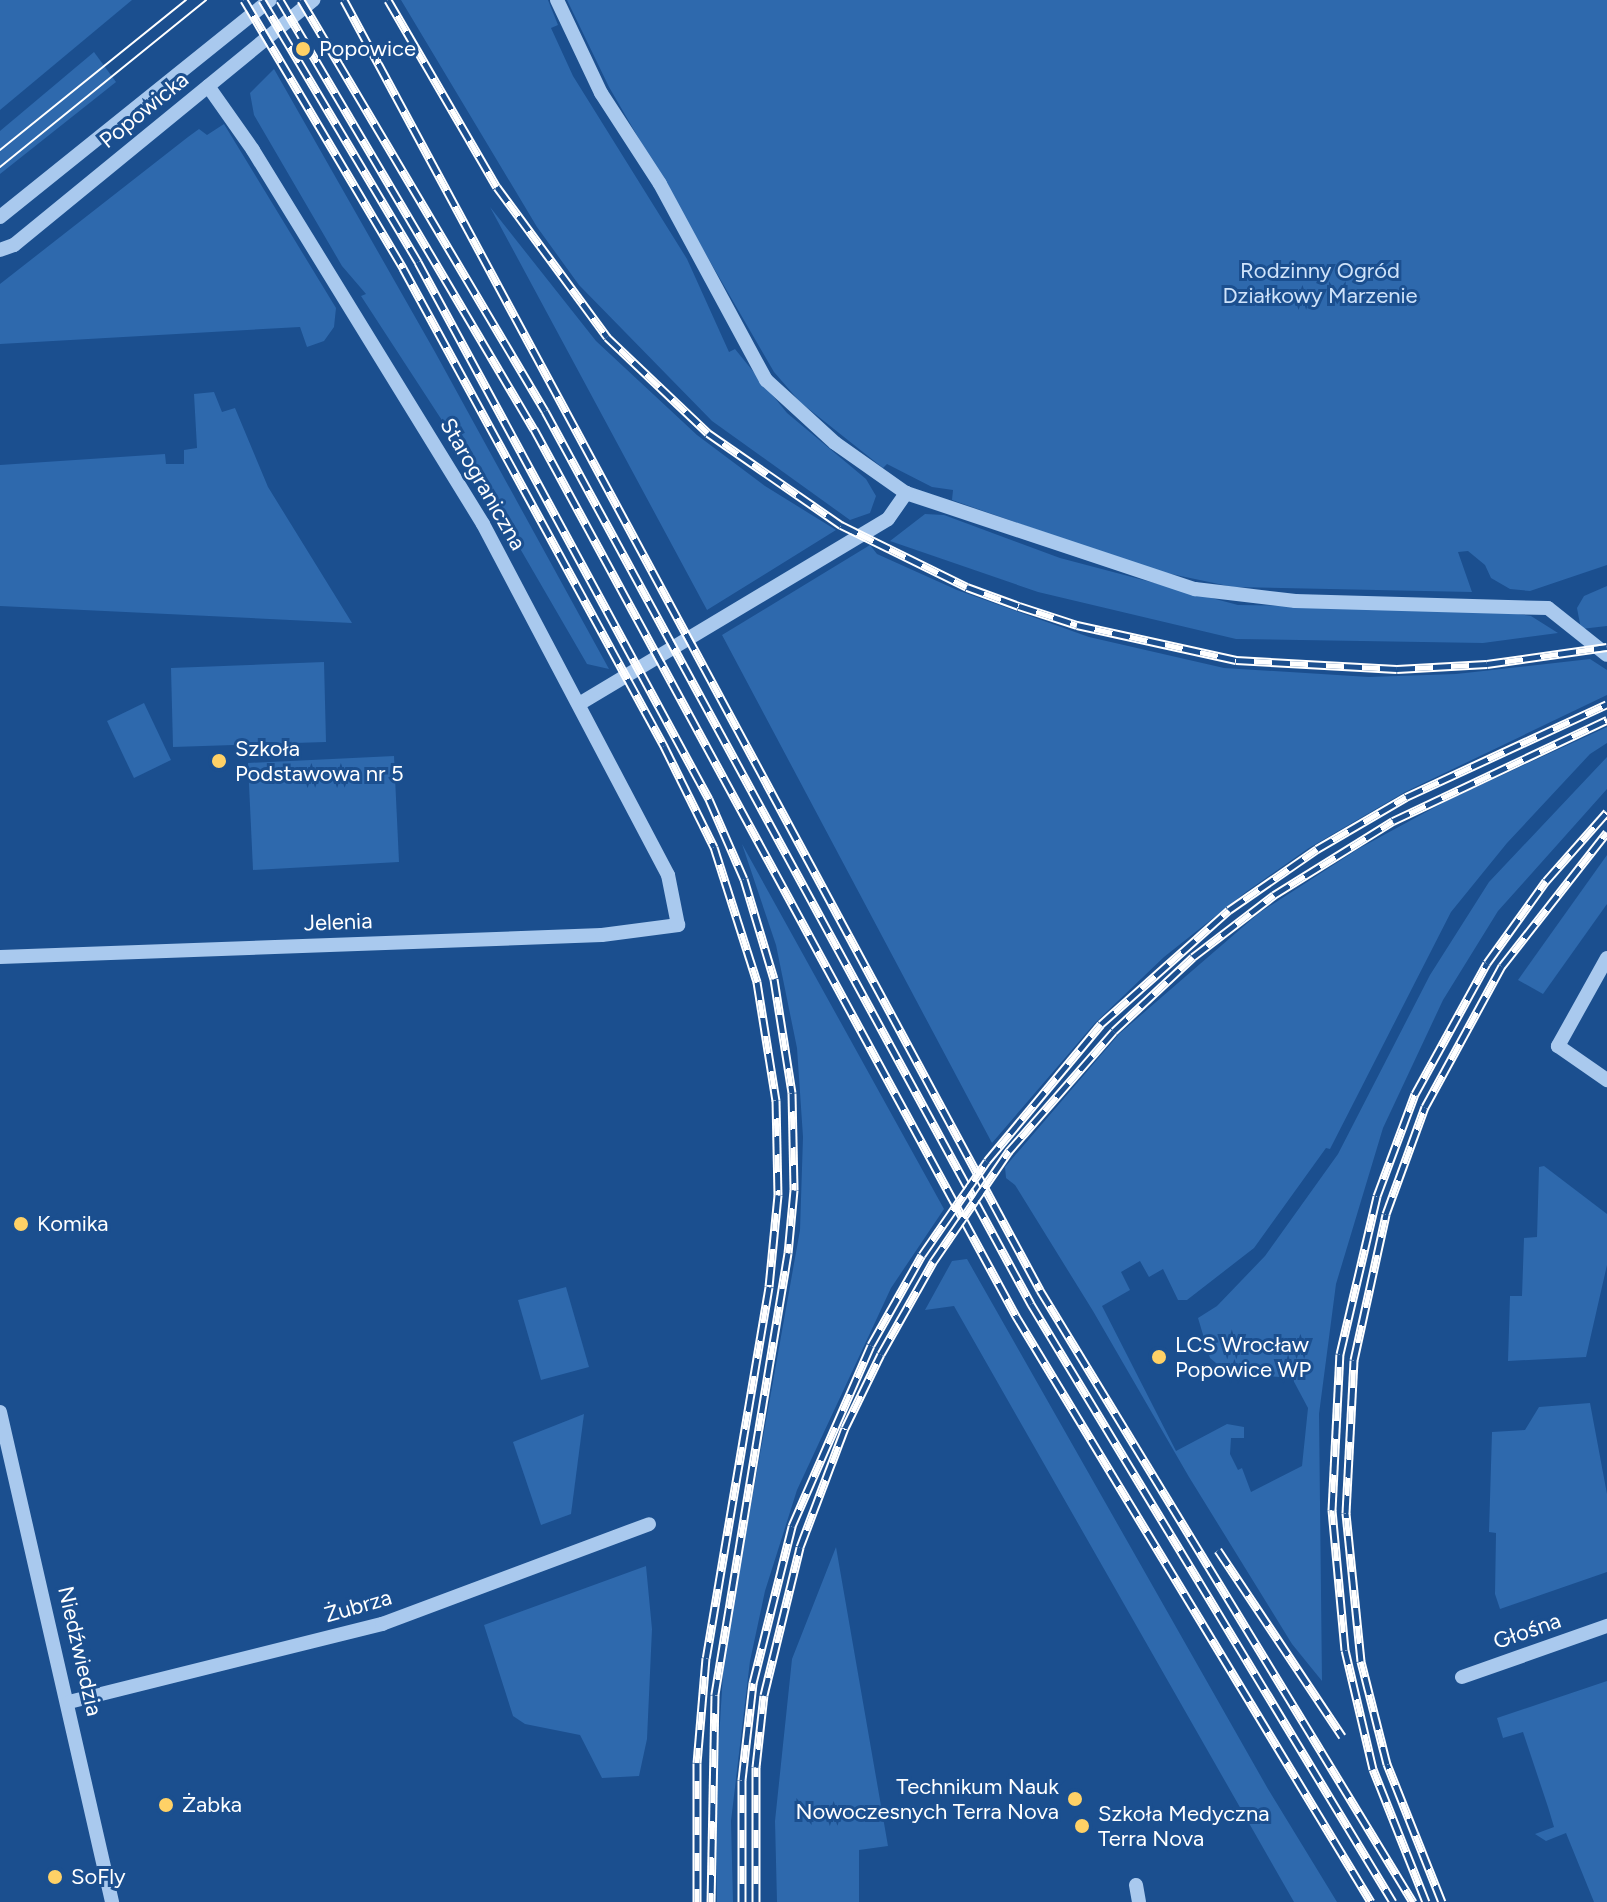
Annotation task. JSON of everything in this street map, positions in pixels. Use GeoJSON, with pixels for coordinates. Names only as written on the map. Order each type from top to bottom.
{"type":"FeatureCollection","features":[{"type":"Feature","properties":{"kind":"street","name":"Popowicka"},"geometry":{"type":"LineString","coordinates":[[0,217],[270,0]]}},
{"type":"Feature","properties":{"kind":"street","name":"Popowicka"},"geometry":{"type":"LineString","coordinates":[[0,250],[14,245],[313,0]]}},
{"type":"Feature","properties":{"kind":"street"},"geometry":{"type":"LineString","coordinates":[[557,0],[601,93],[667,197],[766,380],[835,443],[906,493],[1195,589],[1295,601],[1548,608],[1607,655]]}},
{"type":"Feature","properties":{"kind":"street","name":"Starograniczna"},"geometry":{"type":"LineString","coordinates":[[208,86],[241,130],[483,524],[668,875],[678,925]]}},
{"type":"Feature","properties":{"kind":"street"},"geometry":{"type":"LineString","coordinates":[[579,704],[888,519],[906,493]]}},
{"type":"Feature","properties":{"kind":"street","name":"Jelenia"},"geometry":{"type":"LineString","coordinates":[[0,957],[602,935],[678,925]]}},
{"type":"Feature","properties":{"kind":"street"},"geometry":{"type":"LineString","coordinates":[[1607,958],[1558,1046],[1607,1080]]}},
{"type":"Feature","properties":{"kind":"street","name":"Niedźwiedzia"},"geometry":{"type":"LineString","coordinates":[[0,1412],[69,1702],[112,1902]]}},
{"type":"Feature","properties":{"kind":"street","name":"Żubrza"},"geometry":{"type":"LineString","coordinates":[[69,1702],[382,1624],[649,1524]]}},
{"type":"Feature","properties":{"kind":"street","name":"Głośna"},"geometry":{"type":"LineString","coordinates":[[1462,1677],[1607,1626]]}},
{"type":"Feature","properties":{"kind":"street"},"geometry":{"type":"LineString","coordinates":[[1136,1885],[1139,1902]]}},
{"type":"Feature","properties":{"kind":"green space"},"geometry":{"type":"Polygon","coordinates":[[[0,0],[132,0],[0,110],[0,0]]]}},
{"type":"Feature","properties":{"kind":"green space"},"geometry":{"type":"Polygon","coordinates":[[[401,0],[548,0],[558,25],[551,28],[573,76],[687,259],[729,352],[735,349],[787,413],[866,479],[876,496],[870,513],[850,520],[712,421],[579,285],[537,227],[401,0]]]}},
{"type":"Feature","properties":{"kind":"green space","name":"Rodzinny Ogród Działkowy Marzenie"},"geometry":{"type":"Polygon","coordinates":[[[567,0],[1607,0],[1607,565],[1530,591],[1510,589],[1491,578],[1485,565],[1468,551],[1458,552],[1472,592],[1233,587],[1152,570],[952,500],[953,490],[932,487],[887,464],[883,468],[800,402],[774,372],[609,87],[567,0]]]}},
{"type":"Feature","properties":{"kind":"green space"},"geometry":{"type":"Polygon","coordinates":[[[94,52],[116,82],[0,174],[0,131],[94,52]]]}},
{"type":"Feature","properties":{"kind":"green space"},"geometry":{"type":"Polygon","coordinates":[[[274,69],[435,352],[609,669],[587,664],[475,471],[361,296],[366,294],[342,266],[254,115],[250,93],[274,69]]]}},
{"type":"Feature","properties":{"kind":"green space"},"geometry":{"type":"Polygon","coordinates":[[[224,124],[336,308],[334,327],[324,341],[307,347],[300,327],[0,344],[0,284],[199,129],[207,135],[224,124]]]}},
{"type":"Feature","properties":{"kind":"green space"},"geometry":{"type":"Polygon","coordinates":[[[490,207],[596,341],[697,435],[765,486],[836,530],[707,610],[490,207]]]}},
{"type":"Feature","properties":{"kind":"green space"},"geometry":{"type":"Polygon","coordinates":[[[214,392],[222,412],[235,408],[268,487],[352,623],[0,606],[0,465],[165,454],[166,464],[184,464],[184,450],[197,448],[194,394],[214,392]]]}},
{"type":"Feature","properties":{"kind":"green space"},"geometry":{"type":"Polygon","coordinates":[[[925,514],[944,515],[1060,558],[1238,605],[1486,609],[1531,616],[1558,633],[1483,643],[1236,639],[1038,592],[890,541],[925,514]]]}},
{"type":"Feature","properties":{"kind":"green space"},"geometry":{"type":"Polygon","coordinates":[[[870,545],[877,554],[957,590],[1089,637],[1224,668],[1369,677],[1456,674],[1590,659],[1607,670],[1607,695],[1405,792],[1309,848],[1246,892],[1164,957],[1095,1023],[992,1143],[722,635],[870,545]]]}},
{"type":"Feature","properties":{"kind":"green space"},"geometry":{"type":"Polygon","coordinates":[[[1607,586],[1607,626],[1581,629],[1577,608],[1584,596],[1607,586]]]}},
{"type":"Feature","properties":{"kind":"green space"},"geometry":{"type":"Polygon","coordinates":[[[324,662],[326,742],[173,747],[171,668],[324,662]]]}},
{"type":"Feature","properties":{"kind":"green space"},"geometry":{"type":"Polygon","coordinates":[[[144,703],[171,760],[134,778],[107,721],[144,703]]]}},
{"type":"Feature","properties":{"kind":"green space"},"geometry":{"type":"Polygon","coordinates":[[[1607,727],[1607,743],[1590,754],[1507,843],[1451,912],[1330,1149],[1326,1148],[1254,1248],[1187,1300],[1178,1300],[1163,1269],[1149,1277],[1140,1261],[1121,1272],[1130,1290],[1102,1306],[1176,1451],[1227,1424],[1244,1427],[1244,1438],[1231,1438],[1230,1454],[1238,1470],[1242,1468],[1251,1492],[1302,1466],[1308,1408],[1292,1378],[1228,1373],[1210,1358],[1198,1318],[1217,1306],[1265,1256],[1338,1154],[1430,975],[1489,882],[1607,757],[1607,789],[1498,911],[1443,1000],[1383,1128],[1336,1284],[1319,1414],[1322,1681],[1292,1644],[1189,1477],[1093,1311],[1015,1185],[1006,1178],[1005,1167],[1119,1034],[1259,913],[1358,849],[1450,799],[1607,727]]]}},
{"type":"Feature","properties":{"kind":"green space"},"geometry":{"type":"Polygon","coordinates":[[[394,756],[399,862],[253,870],[248,763],[394,756]]]}},
{"type":"Feature","properties":{"kind":"green space"},"geometry":{"type":"Polygon","coordinates":[[[742,844],[944,1209],[891,1288],[797,1490],[765,1591],[750,1661],[731,1821],[733,1902],[717,1902],[715,1806],[724,1656],[800,1230],[803,1137],[797,1048],[776,945],[742,844]]]}},
{"type":"Feature","properties":{"kind":"green space"},"geometry":{"type":"Polygon","coordinates":[[[1607,855],[1607,904],[1543,994],[1518,980],[1607,855]]]}},
{"type":"Feature","properties":{"kind":"green space"},"geometry":{"type":"Polygon","coordinates":[[[1544,1166],[1607,1214],[1607,1265],[1586,1357],[1508,1361],[1510,1296],[1522,1296],[1524,1238],[1537,1237],[1539,1167],[1544,1166]]]}},
{"type":"Feature","properties":{"kind":"green space"},"geometry":{"type":"Polygon","coordinates":[[[967,1259],[1268,1789],[1337,1902],[1294,1902],[954,1306],[925,1310],[952,1261],[967,1259]]]}},
{"type":"Feature","properties":{"kind":"green space"},"geometry":{"type":"Polygon","coordinates":[[[566,1287],[589,1367],[541,1380],[518,1300],[566,1287]]]}},
{"type":"Feature","properties":{"kind":"green space"},"geometry":{"type":"Polygon","coordinates":[[[1590,1403],[1607,1494],[1607,1572],[1500,1609],[1495,1594],[1496,1533],[1489,1532],[1492,1432],[1525,1430],[1539,1407],[1590,1403]]]}},
{"type":"Feature","properties":{"kind":"green space"},"geometry":{"type":"Polygon","coordinates":[[[584,1414],[571,1514],[541,1525],[513,1442],[584,1414]]]}},
{"type":"Feature","properties":{"kind":"green space"},"geometry":{"type":"Polygon","coordinates":[[[836,1547],[888,1846],[859,1850],[859,1902],[777,1902],[775,1821],[792,1659],[836,1547]]]}},
{"type":"Feature","properties":{"kind":"green space"},"geometry":{"type":"Polygon","coordinates":[[[646,1566],[652,1629],[647,1739],[639,1776],[602,1778],[580,1735],[525,1724],[513,1716],[484,1625],[646,1566]]]}},
{"type":"Feature","properties":{"kind":"green space"},"geometry":{"type":"Polygon","coordinates":[[[1607,1681],[1607,1902],[1594,1902],[1566,1833],[1546,1841],[1535,1834],[1554,1827],[1548,1807],[1523,1732],[1503,1738],[1497,1718],[1607,1681]]]}},
{"type":"Feature","properties":{"kind":"tram line"},"geometry":{"type":"LineString","coordinates":[[0,150],[186,0]]}},
{"type":"Feature","properties":{"kind":"tram line"},"geometry":{"type":"LineString","coordinates":[[0,167],[206,0]]}},
{"type":"Feature","properties":{"kind":"railway"},"geometry":{"type":"LineString","coordinates":[[244,0],[403,268],[664,746],[714,847],[757,982],[776,1100],[778,1195],[769,1287],[706,1658],[697,1763],[697,1902]]}},
{"type":"Feature","properties":{"kind":"railway"},"geometry":{"type":"LineString","coordinates":[[262,0],[418,262],[709,799],[744,879],[774,979],[792,1093],[794,1190],[788,1253],[715,1695],[711,1902]]}},
{"type":"Feature","properties":{"kind":"railway"},"geometry":{"type":"LineString","coordinates":[[280,0],[534,429],[1016,1316],[1371,1902]]}},
{"type":"Feature","properties":{"kind":"railway"},"geometry":{"type":"LineString","coordinates":[[301,0],[545,411],[1031,1304],[1393,1902]]}},
{"type":"Feature","properties":{"kind":"railway"},"geometry":{"type":"LineString","coordinates":[[344,0],[1040,1290],[1413,1902]]}},
{"type":"Feature","properties":{"kind":"railway"},"geometry":{"type":"LineString","coordinates":[[388,0],[497,187],[607,337],[708,433],[841,525],[967,587],[1019,606],[1077,625],[1236,660],[1397,669],[1487,664],[1607,647]]}},
{"type":"Feature","properties":{"kind":"railway"},"geometry":{"type":"LineString","coordinates":[[742,1902],[742,1780],[753,1683],[792,1526],[871,1345],[922,1255],[987,1161],[1101,1024],[1229,910],[1317,849],[1406,797],[1607,704]]}},
{"type":"Feature","properties":{"kind":"railway"},"geometry":{"type":"LineString","coordinates":[[756,1902],[756,1767],[764,1695],[800,1547],[845,1428],[881,1354],[933,1262],[1009,1151],[1114,1031],[1193,957],[1274,895],[1393,821],[1607,720]]}},
{"type":"Feature","properties":{"kind":"railway"},"geometry":{"type":"LineString","coordinates":[[1426,1902],[1373,1769],[1345,1650],[1332,1510],[1340,1354],[1377,1196],[1415,1094],[1487,963],[1546,881],[1607,812]]}},
{"type":"Feature","properties":{"kind":"railway"},"geometry":{"type":"LineString","coordinates":[[1442,1902],[1387,1764],[1361,1661],[1346,1513],[1354,1360],[1386,1214],[1425,1107],[1502,966],[1607,832]]}},
{"type":"Feature","properties":{"kind":"railway"},"geometry":{"type":"LineString","coordinates":[[1218,1550],[1342,1736]]}},
{"type":"Feature","properties":{"kind":"place","name":"Popowice"},"geometry":{"type":"Point","coordinates":[303,49]}},
{"type":"Feature","properties":{"kind":"place","name":"Szkoła Podstawowa nr 5"},"geometry":{"type":"Point","coordinates":[219,761]}},
{"type":"Feature","properties":{"kind":"place","name":"Komika"},"geometry":{"type":"Point","coordinates":[21,1224]}},
{"type":"Feature","properties":{"kind":"place","name":"LCS Wrocław Popowice WP"},"geometry":{"type":"Point","coordinates":[1159,1357]}},
{"type":"Feature","properties":{"kind":"place","name":"Technikum Nauk Nowoczesnych Terra Nova"},"geometry":{"type":"Point","coordinates":[1075,1799]}},
{"type":"Feature","properties":{"kind":"place","name":"Żabka"},"geometry":{"type":"Point","coordinates":[166,1805]}},
{"type":"Feature","properties":{"kind":"place","name":"Szkoła Medyczna Terra Nova"},"geometry":{"type":"Point","coordinates":[1082,1826]}},
{"type":"Feature","properties":{"kind":"place","name":"SoFly"},"geometry":{"type":"Point","coordinates":[55,1877]}}]}
